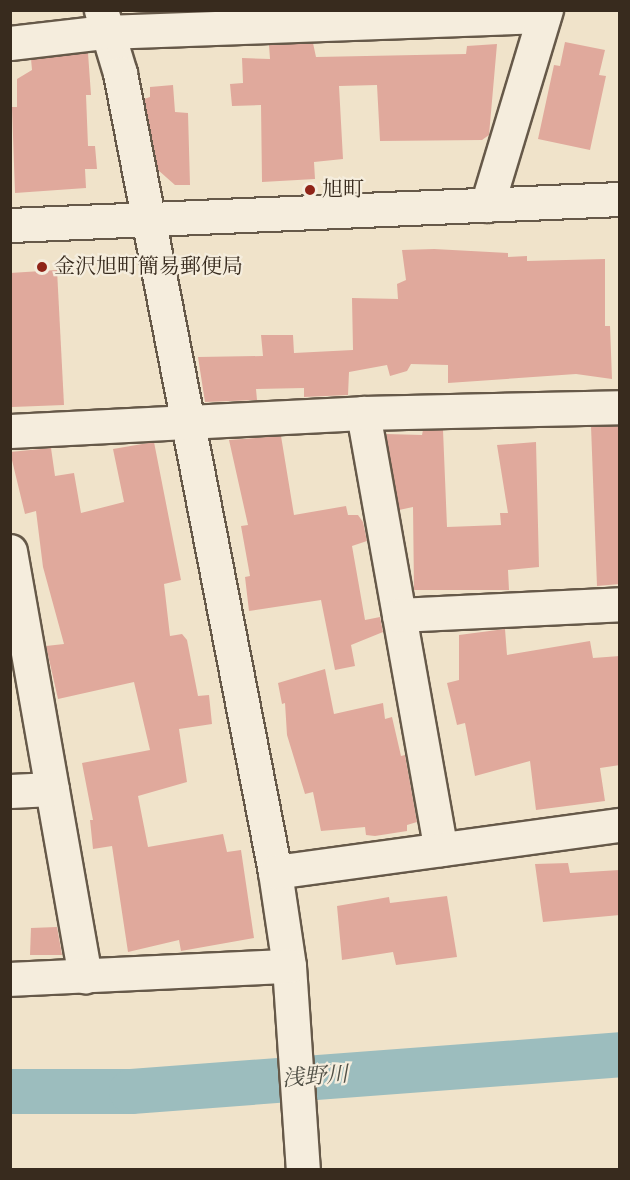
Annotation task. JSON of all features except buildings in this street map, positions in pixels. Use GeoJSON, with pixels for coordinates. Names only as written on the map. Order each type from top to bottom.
{"type":"FeatureCollection","features":[{"type":"Feature","properties":{"kind":"street"},"geometry":{"type":"LineString","coordinates":[[10,43],[103,21],[545,13],[487,205]]}},
{"type":"Feature","properties":{"kind":"street"},"geometry":{"type":"LineString","coordinates":[[103,21],[120,73],[275,872],[290,980],[303,1170]]}},
{"type":"Feature","properties":{"kind":"street"},"geometry":{"type":"LineString","coordinates":[[10,225],[147,221],[620,199]]}},
{"type":"Feature","properties":{"kind":"street"},"geometry":{"type":"LineString","coordinates":[[10,431],[187,425],[363,413],[620,407]]}},
{"type":"Feature","properties":{"kind":"street"},"geometry":{"type":"LineString","coordinates":[[363,413],[441,849]]}},
{"type":"Feature","properties":{"kind":"street"},"geometry":{"type":"LineString","coordinates":[[10,551],[16,610],[86,976]]}},
{"type":"Feature","properties":{"kind":"street"},"geometry":{"type":"LineString","coordinates":[[399,615],[620,604]]}},
{"type":"Feature","properties":{"kind":"street"},"geometry":{"type":"LineString","coordinates":[[10,791],[52,789]]}},
{"type":"Feature","properties":{"kind":"street"},"geometry":{"type":"LineString","coordinates":[[275,872],[620,825]]}},
{"type":"Feature","properties":{"kind":"street"},"geometry":{"type":"LineString","coordinates":[[10,979],[86,976],[290,980]]}},
{"type":"Feature","properties":{"kind":"waterway","name":"浅野川"},"geometry":{"type":"LineString","coordinates":[[10,1091],[131,1091],[620,1054]]}},
{"type":"Feature","properties":{"kind":"place","name":"旭町"},"geometry":{"type":"Point","coordinates":[310,190]}},
{"type":"Feature","properties":{"kind":"place","name":"金沢旭町簡易郵便局"},"geometry":{"type":"Point","coordinates":[42,267]}}]}
